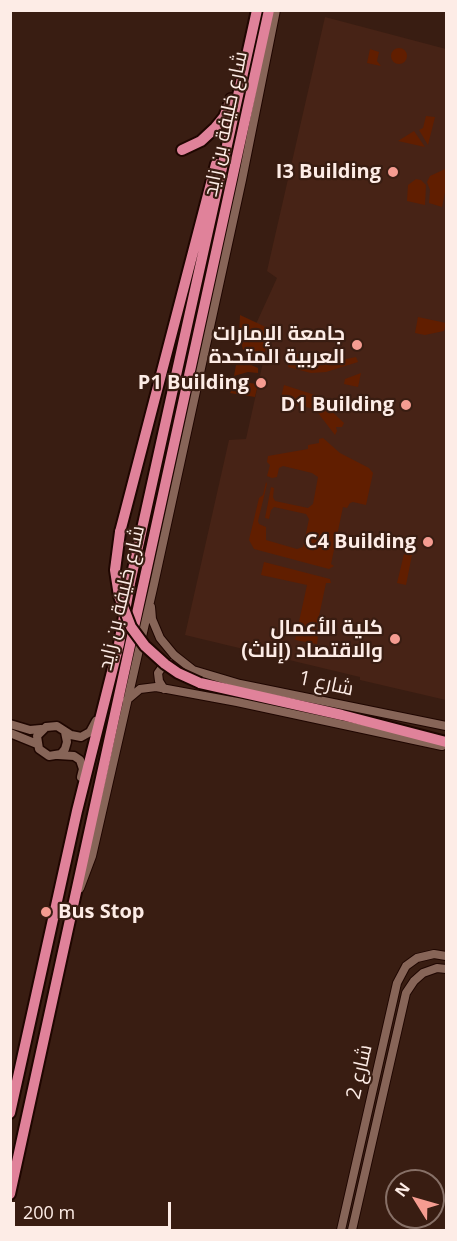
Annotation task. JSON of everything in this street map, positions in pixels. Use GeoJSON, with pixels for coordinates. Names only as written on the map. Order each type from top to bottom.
{"type":"FeatureCollection","features":[{"type":"Feature","properties":{"kind":"highway","name":"شارع خليفة بن زايد"},"geometry":{"type":"LineString","coordinates":[[10,1113],[77,811],[119,644],[256,10]]}},
{"type":"Feature","properties":{"kind":"highway","name":"شارع خليفة بن زايد"},"geometry":{"type":"LineString","coordinates":[[10,1194],[269,10]]}},
{"type":"Feature","properties":{"kind":"highway"},"geometry":{"type":"LineString","coordinates":[[182,150],[190,148],[206,137],[224,117],[239,64],[246,58]]}},
{"type":"Feature","properties":{"kind":"highway"},"geometry":{"type":"LineString","coordinates":[[225,155],[217,163],[212,176],[120,532],[115,570],[123,608],[131,627],[145,646],[178,673],[200,683],[342,715],[447,742]]}},
{"type":"Feature","properties":{"kind":"main road"},"geometry":{"type":"LineString","coordinates":[[10,724],[30,730],[54,725],[65,732],[81,737],[90,732],[96,720],[102,696],[108,687]]}},
{"type":"Feature","properties":{"kind":"main road"},"geometry":{"type":"LineString","coordinates":[[41,729],[37,736],[37,744],[46,755],[74,756],[80,760],[82,765],[76,800],[77,811]]}},
{"type":"Feature","properties":{"kind":"main road"},"geometry":{"type":"LineString","coordinates":[[58,755],[67,746],[65,732]]}},
{"type":"Feature","properties":{"kind":"main road"},"geometry":{"type":"LineString","coordinates":[[10,733],[37,744]]}},
{"type":"Feature","properties":{"kind":"street"},"geometry":{"type":"LineString","coordinates":[[75,897],[83,884],[92,856],[154,584],[242,180],[276,10]]}},
{"type":"Feature","properties":{"kind":"street","name":"شارع 1"},"geometry":{"type":"LineString","coordinates":[[154,584],[151,614],[156,632],[174,655],[193,670],[240,684],[447,726]]}},
{"type":"Feature","properties":{"kind":"street"},"geometry":{"type":"LineString","coordinates":[[164,689],[158,677],[163,666],[178,664],[193,670]]}},
{"type":"Feature","properties":{"kind":"street","name":"شارع 1"},"geometry":{"type":"LineString","coordinates":[[127,700],[145,688],[164,689],[237,702],[447,747]]}},
{"type":"Feature","properties":{"kind":"street"},"geometry":{"type":"LineString","coordinates":[[426,722],[447,722]]}},
{"type":"Feature","properties":{"kind":"street"},"geometry":{"type":"LineString","coordinates":[[426,722],[447,732]]}},
{"type":"Feature","properties":{"kind":"street","name":"شارع 2"},"geometry":{"type":"LineString","coordinates":[[341,1230],[397,983],[402,971],[417,958],[434,954],[447,956]]}},
{"type":"Feature","properties":{"kind":"street","name":"شارع 2"},"geometry":{"type":"LineString","coordinates":[[352,1230],[406,993],[423,973],[437,968],[447,969]]}},
{"type":"Feature","properties":{"kind":"shaded area","name":"جامعة الإمارات العربية المتحدة"},"geometry":{"type":"Polygon","coordinates":[[[325,17],[446,49],[446,700],[185,635],[229,440],[246,439],[270,329],[256,324],[277,278],[267,271],[325,17]]]}},
{"type":"Feature","properties":{"kind":"shaded area"},"geometry":{"type":"Polygon","coordinates":[[[399,48],[405,50],[407,56],[405,62],[399,64],[393,62],[391,56],[393,50],[399,48]]]}},
{"type":"Feature","properties":{"kind":"shaded area"},"geometry":{"type":"Polygon","coordinates":[[[370,49],[379,52],[377,61],[381,66],[367,63],[370,49]]]}},
{"type":"Feature","properties":{"kind":"shaded area"},"geometry":{"type":"Polygon","coordinates":[[[426,116],[435,117],[428,145],[419,130],[423,128],[426,116]]]}},
{"type":"Feature","properties":{"kind":"shaded area"},"geometry":{"type":"Polygon","coordinates":[[[414,131],[425,147],[398,141],[414,131]]]}},
{"type":"Feature","properties":{"kind":"shaded area"},"geometry":{"type":"Polygon","coordinates":[[[445,169],[446,188],[442,207],[429,203],[430,190],[427,182],[430,176],[445,169]]]}},
{"type":"Feature","properties":{"kind":"shaded area"},"geometry":{"type":"Polygon","coordinates":[[[416,179],[426,185],[425,205],[407,201],[408,185],[416,179]]]}},
{"type":"Feature","properties":{"kind":"shaded area"},"geometry":{"type":"Polygon","coordinates":[[[240,315],[270,329],[263,361],[251,357],[243,349],[239,337],[240,315]]]}},
{"type":"Feature","properties":{"kind":"shaded area"},"geometry":{"type":"Polygon","coordinates":[[[418,317],[446,323],[444,331],[425,335],[415,333],[418,317]]]}},
{"type":"Feature","properties":{"kind":"shaded area"},"geometry":{"type":"Polygon","coordinates":[[[291,352],[319,360],[330,352],[334,354],[336,361],[356,357],[358,362],[326,372],[311,373],[288,367],[291,352]]]}},
{"type":"Feature","properties":{"kind":"shaded area"},"geometry":{"type":"Polygon","coordinates":[[[238,354],[247,363],[258,368],[258,373],[248,372],[234,376],[238,354]]]}},
{"type":"Feature","properties":{"kind":"shaded area"},"geometry":{"type":"Polygon","coordinates":[[[361,373],[358,387],[344,384],[345,379],[361,373]]]}},
{"type":"Feature","properties":{"kind":"shaded area"},"geometry":{"type":"Polygon","coordinates":[[[241,382],[258,384],[255,397],[230,393],[235,385],[241,382]]]}},
{"type":"Feature","properties":{"kind":"shaded area"},"geometry":{"type":"Polygon","coordinates":[[[284,385],[315,395],[344,423],[342,427],[336,427],[335,435],[315,409],[280,402],[284,385]]]}},
{"type":"Feature","properties":{"kind":"shaded area"},"geometry":{"type":"Polygon","coordinates":[[[323,438],[340,453],[369,468],[373,473],[366,505],[353,502],[347,508],[343,507],[331,564],[334,566],[329,569],[254,549],[249,540],[259,498],[263,495],[266,482],[258,521],[266,527],[266,540],[297,549],[303,547],[309,519],[306,514],[274,507],[269,519],[265,518],[271,487],[274,488],[275,501],[308,508],[313,504],[318,477],[312,473],[283,466],[279,468],[277,477],[267,476],[270,465],[267,462],[268,456],[308,449],[308,445],[319,443],[319,439],[323,438]]]}},
{"type":"Feature","properties":{"kind":"shaded area"},"geometry":{"type":"Polygon","coordinates":[[[404,554],[412,555],[406,585],[397,583],[404,554]]]}},
{"type":"Feature","properties":{"kind":"shaded area"},"geometry":{"type":"Polygon","coordinates":[[[264,562],[330,579],[331,583],[326,583],[315,635],[318,637],[317,644],[295,640],[307,585],[261,575],[264,562]]]}},
{"type":"Feature","properties":{"kind":"place","name":"I3 Building"},"geometry":{"type":"Point","coordinates":[393,172]}},
{"type":"Feature","properties":{"kind":"place","name":"جامعة الإمارات العربية المتحدة"},"geometry":{"type":"Point","coordinates":[357,345]}},
{"type":"Feature","properties":{"kind":"place","name":"P1 Building"},"geometry":{"type":"Point","coordinates":[261,383]}},
{"type":"Feature","properties":{"kind":"place","name":"D1 Building"},"geometry":{"type":"Point","coordinates":[406,405]}},
{"type":"Feature","properties":{"kind":"place","name":"C4 Building"},"geometry":{"type":"Point","coordinates":[428,542]}},
{"type":"Feature","properties":{"kind":"place","name":"كلية الأعمال والاقتصاد (إناث)"},"geometry":{"type":"Point","coordinates":[395,639]}},
{"type":"Feature","properties":{"kind":"place","name":"Bus Stop"},"geometry":{"type":"Point","coordinates":[46,912]}}]}
